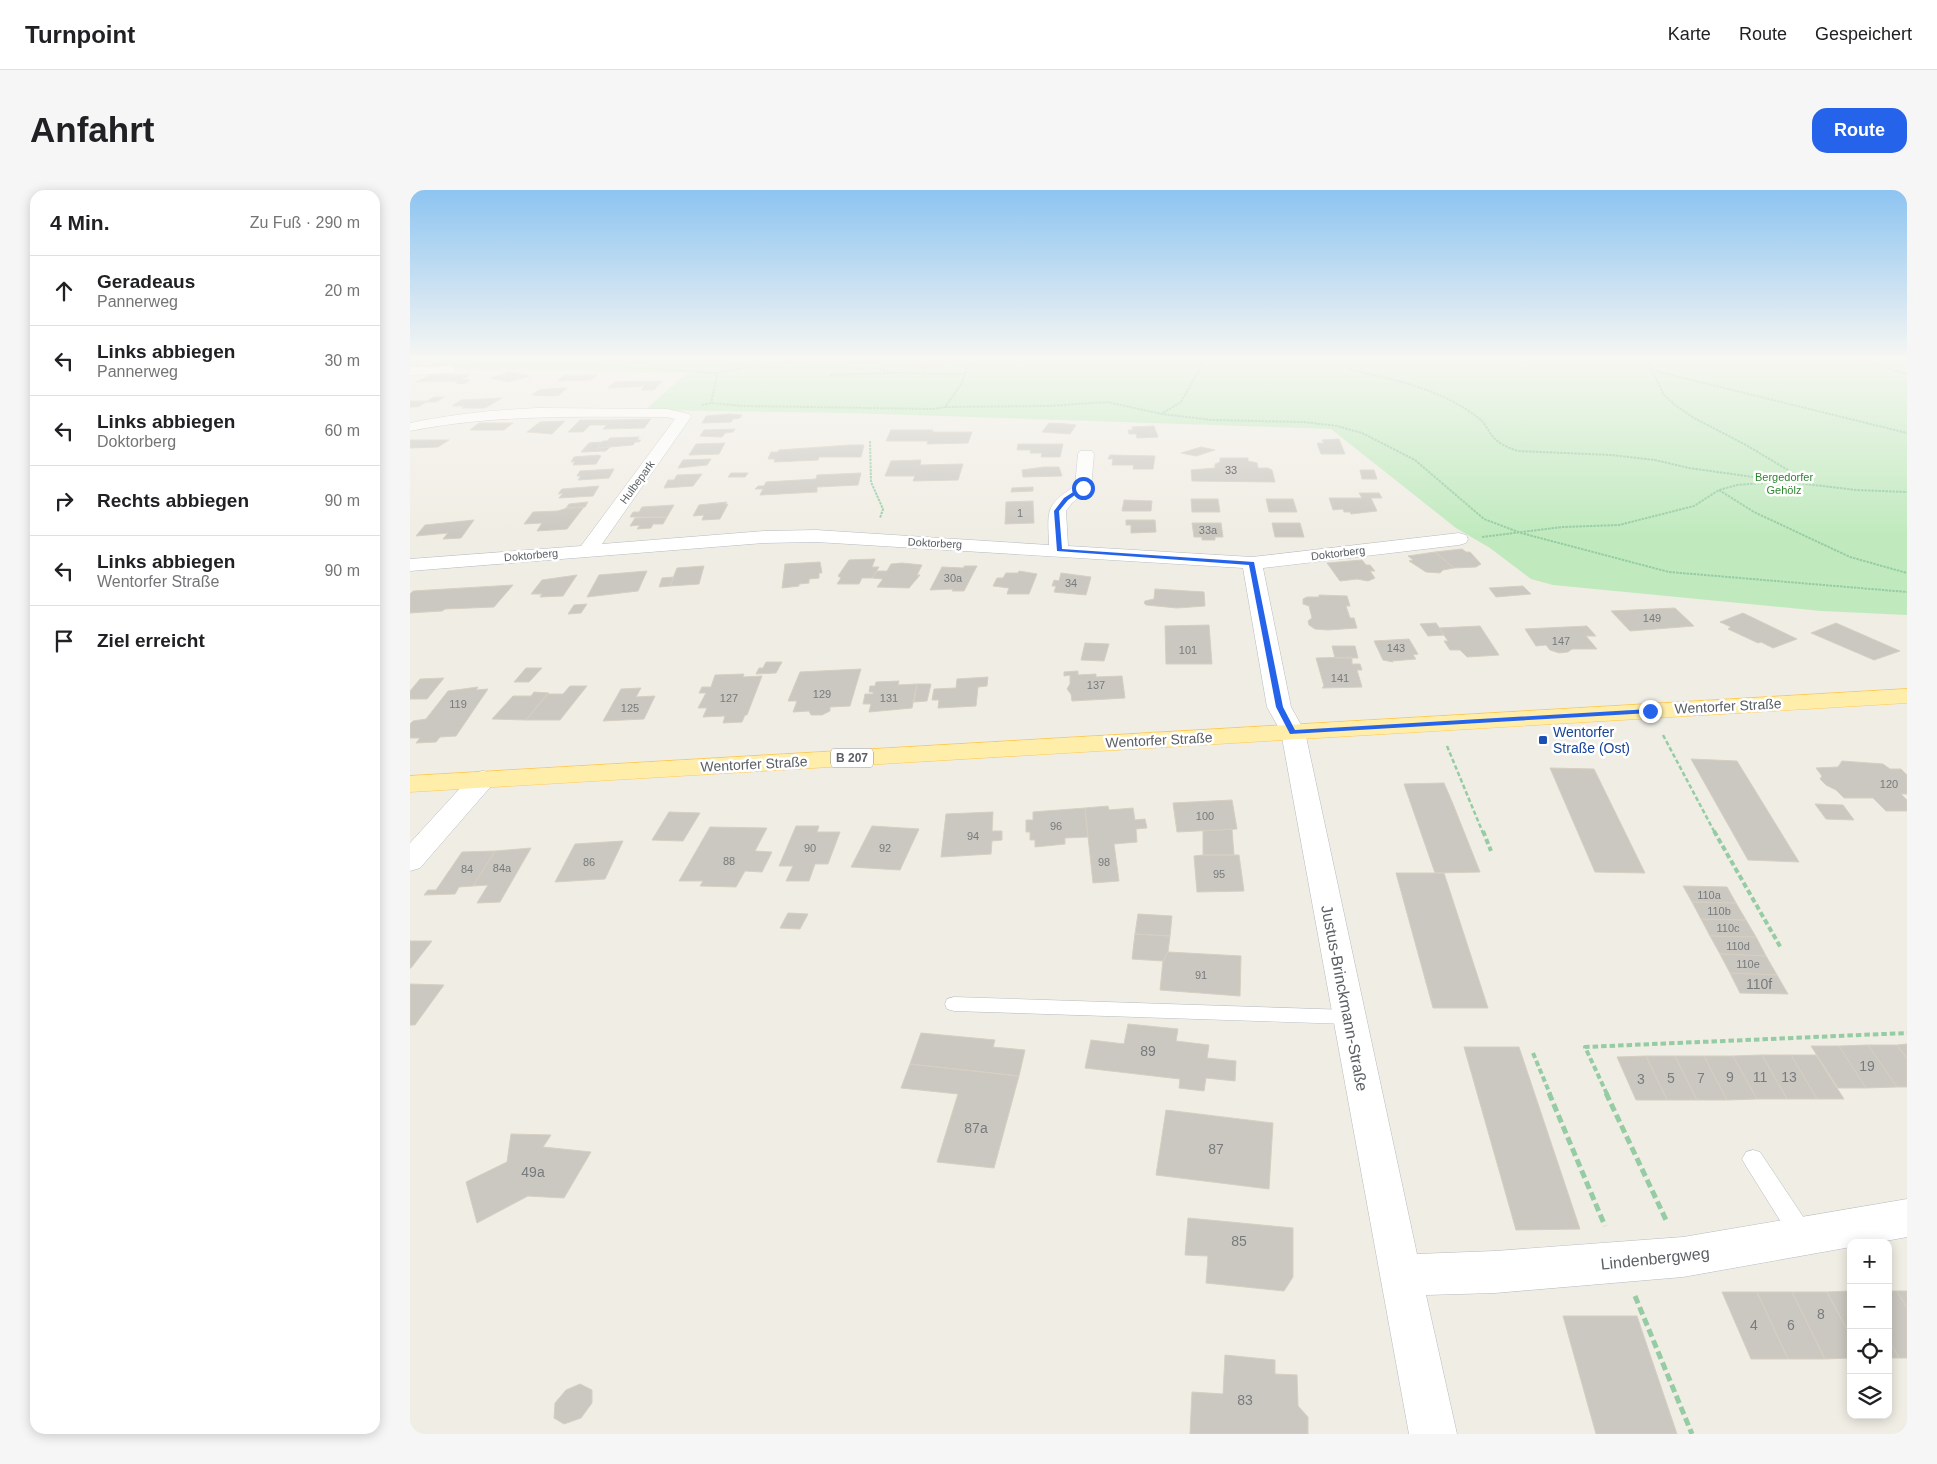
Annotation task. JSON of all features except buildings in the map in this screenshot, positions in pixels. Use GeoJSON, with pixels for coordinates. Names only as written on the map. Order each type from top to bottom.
{"type":"FeatureCollection","features":[{"type":"Feature","properties":{"kind":"main road","name":"Wentorfer Straße"},"geometry":{"type":"LineString","coordinates":[[410,784],[1907,696]]}},
{"type":"Feature","properties":{"kind":"street"},"geometry":{"type":"LineString","coordinates":[[410,427],[457,418]]}},
{"type":"Feature","properties":{"kind":"street","name":"Hulbepark"},"geometry":{"type":"LineString","coordinates":[[588,550],[683,418]]}},
{"type":"Feature","properties":{"kind":"street"},"geometry":{"type":"LineString","coordinates":[[1059,550],[1057,511],[1066,499],[1083,488],[1086,454]]}},
{"type":"Feature","properties":{"kind":"street","name":"Doktorberg"},"geometry":{"type":"LineString","coordinates":[[410,566],[764,537],[816,536],[1252,563],[1459,539]]}},
{"type":"Feature","properties":{"kind":"street","name":"Justus-Brinckmann-Straße"},"geometry":{"type":"LineString","coordinates":[[1252,563],[1280,707],[1293,732],[1433,1434]]}},
{"type":"Feature","properties":{"kind":"street"},"geometry":{"type":"LineString","coordinates":[[410,861],[483,780]]}},
{"type":"Feature","properties":{"kind":"street","name":"Lindenbergweg"},"geometry":{"type":"LineString","coordinates":[[1400,1274],[1495,1272],[1683,1257],[1907,1218]]}},
{"type":"Feature","properties":{"kind":"lane"},"geometry":{"type":"LineString","coordinates":[[954,1004],[1349,1017]]}},
{"type":"Feature","properties":{"kind":"lane"},"geometry":{"type":"LineString","coordinates":[[1753,1159],[1802,1236]]}},
{"type":"Feature","properties":{"kind":"path"},"geometry":{"type":"LineString","coordinates":[[1196,418],[1322,423],[1350,429],[1415,460],[1484,519],[1521,533],[1669,572],[1907,592]]}},
{"type":"Feature","properties":{"kind":"path"},"geometry":{"type":"LineString","coordinates":[[1479,418],[1482,420],[1495,440],[1504,447],[1518,451],[1601,454],[1655,460],[1689,468],[1782,481],[1856,490],[1907,492]]}},
{"type":"Feature","properties":{"kind":"path"},"geometry":{"type":"LineString","coordinates":[[1696,418],[1747,446],[1773,464],[1811,484]]}},
{"type":"Feature","properties":{"kind":"path"},"geometry":{"type":"LineString","coordinates":[[1843,418],[1907,434]]}},
{"type":"Feature","properties":{"kind":"path"},"geometry":{"type":"LineString","coordinates":[[870,442],[871,482],[883,509],[873,540]]}},
{"type":"Feature","properties":{"kind":"path"},"geometry":{"type":"LineString","coordinates":[[1459,539],[1521,533],[1562,526],[1619,525],[1694,506],[1719,490],[1737,485],[1782,481]]}},
{"type":"Feature","properties":{"kind":"path"},"geometry":{"type":"LineString","coordinates":[[1719,490],[1754,512],[1850,556],[1907,573]]}},
{"type":"Feature","properties":{"kind":"path"},"geometry":{"type":"LineString","coordinates":[[1650,711],[1710,824],[1781,948]]}},
{"type":"Feature","properties":{"kind":"path"},"geometry":{"type":"LineString","coordinates":[[1438,724],[1491,851]]}},
{"type":"Feature","properties":{"kind":"path"},"geometry":{"type":"LineString","coordinates":[[1683,1257],[1585,1047],[1907,1033]]}},
{"type":"Feature","properties":{"kind":"path"},"geometry":{"type":"LineString","coordinates":[[1533,1053],[1692,1434]]}},
{"type":"Feature","properties":{"kind":"green space","name":"Bergedorfer Gehölz"},"geometry":{"type":"Polygon","coordinates":[[[1002,418],[1907,418],[1907,615],[1821,611],[1553,585],[1531,579],[1490,548],[1456,528],[1331,429],[1002,418]]]}},
{"type":"Feature","properties":{"kind":"place","name":"Wentorfer Straße (Ost)"},"geometry":{"type":"Point","coordinates":[1543,740]}},
{"type":"Feature","properties":{"kind":"route"},"geometry":{"type":"LineString","coordinates":[[1083,488],[1066,499],[1057,511],[1059,550],[1252,563],[1280,707],[1293,732],[1650,711]]}}]}
